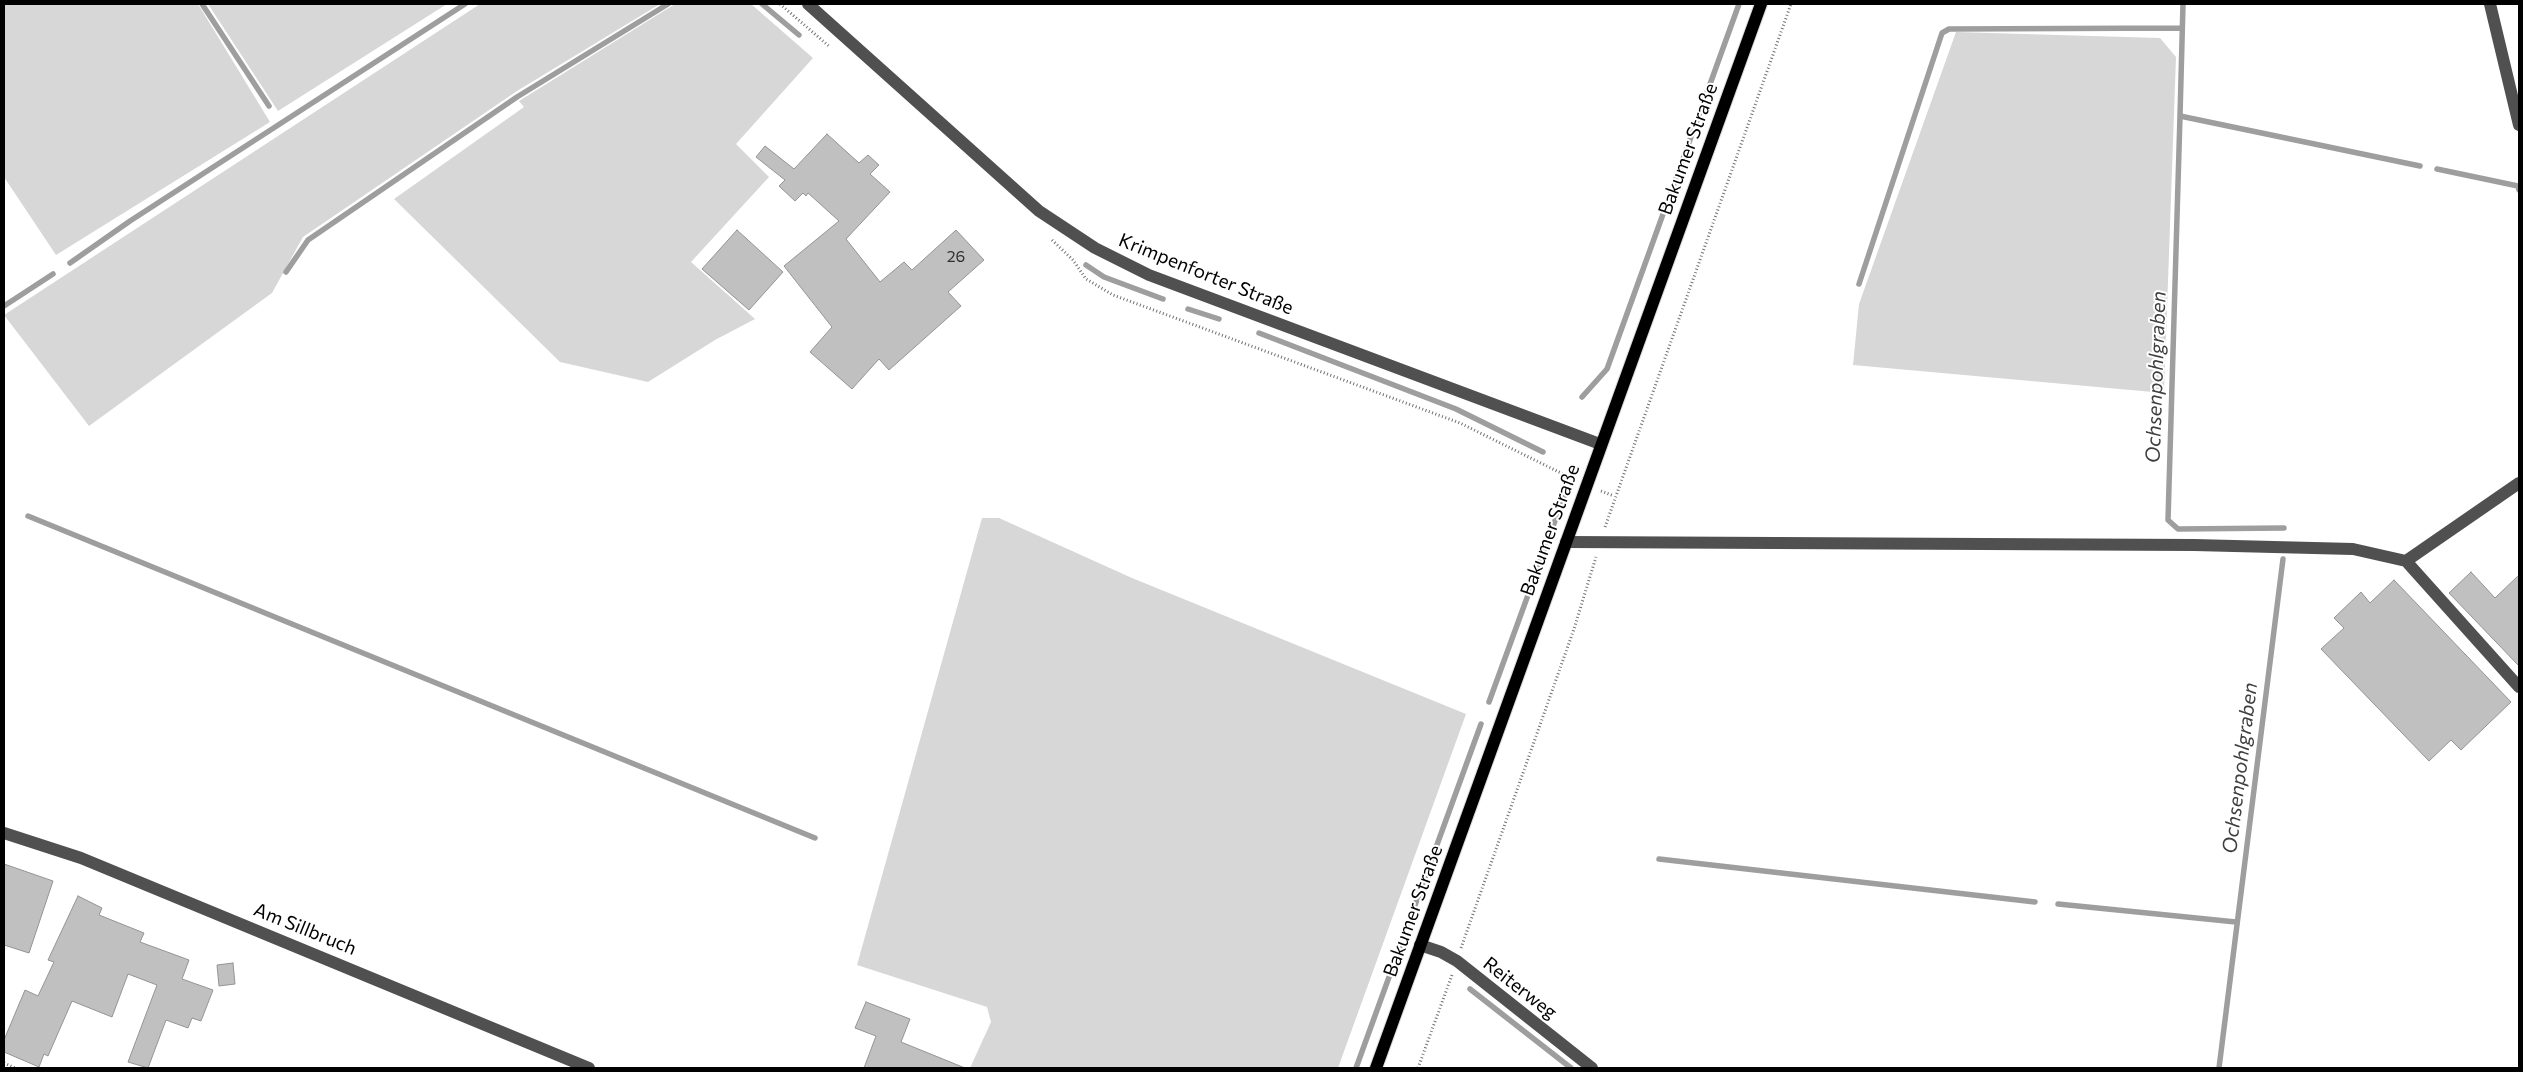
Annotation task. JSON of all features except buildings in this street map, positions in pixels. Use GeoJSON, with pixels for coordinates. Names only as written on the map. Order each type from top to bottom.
{"type":"FeatureCollection","features":[{"type":"Feature","properties":{"kind":"main road","name":"Bakumer Straße"},"geometry":{"type":"LineString","coordinates":[[1376,1068],[1587,486],[1600,444],[1761,4]]}},
{"type":"Feature","properties":{"kind":"street","name":"Krimpenforter Straße"},"geometry":{"type":"LineString","coordinates":[[808,4],[1039,211],[1095,248],[1158,279],[1600,444]]}},
{"type":"Feature","properties":{"kind":"street"},"geometry":{"type":"LineString","coordinates":[[2490,4],[2519,125]]}},
{"type":"Feature","properties":{"kind":"street"},"geometry":{"type":"LineString","coordinates":[[2406,561],[2519,483]]}},
{"type":"Feature","properties":{"kind":"street"},"geometry":{"type":"LineString","coordinates":[[1566,542],[2194,545],[2353,549],[2406,561],[2519,687]]}},
{"type":"Feature","properties":{"kind":"street","name":"Am Sillbruch"},"geometry":{"type":"LineString","coordinates":[[4,833],[81,858],[589,1068]]}},
{"type":"Feature","properties":{"kind":"street","name":"Reiterweg"},"geometry":{"type":"LineString","coordinates":[[1420,945],[1441,952],[1456,961],[1592,1068]]}},
{"type":"Feature","properties":{"kind":"path"},"geometry":{"type":"LineString","coordinates":[[780,4],[812,33]]}},
{"type":"Feature","properties":{"kind":"path"},"geometry":{"type":"LineString","coordinates":[[1418,1068],[1574,629],[1614,496],[1791,4]]}},
{"type":"Feature","properties":{"kind":"path"},"geometry":{"type":"LineString","coordinates":[[1112,295],[1460,423],[1587,486],[1614,496]]}},
{"type":"Feature","properties":{"kind":"path"},"geometry":{"type":"LineString","coordinates":[[4,1063],[15,1068]]}},
{"type":"Feature","properties":{"kind":"shaded area"},"geometry":{"type":"Polygon","coordinates":[[[4,4],[198,4],[270,122],[56,255],[4,177],[4,4]]]}},
{"type":"Feature","properties":{"kind":"shaded area"},"geometry":{"type":"Polygon","coordinates":[[[208,4],[447,4],[278,111],[208,4]]]}},
{"type":"Feature","properties":{"kind":"shaded area"},"geometry":{"type":"Polygon","coordinates":[[[480,4],[660,4],[517,91],[303,237],[272,293],[89,426],[4,315],[480,4]]]}},
{"type":"Feature","properties":{"kind":"shaded area"},"geometry":{"type":"Polygon","coordinates":[[[675,4],[751,4],[813,58],[736,144],[769,177],[691,262],[755,319],[715,340],[648,382],[560,362],[394,199],[524,107],[519,101],[675,4]]]}},
{"type":"Feature","properties":{"kind":"shaded area"},"geometry":{"type":"Polygon","coordinates":[[[1956,32],[2160,38],[2176,57],[2164,393],[1853,365],[1859,304],[1956,32]]]}},
{"type":"Feature","properties":{"kind":"shaded area"},"geometry":{"type":"Polygon","coordinates":[[[982,518],[999,518],[1132,578],[1466,714],[1338,1068],[970,1068],[991,1022],[987,1007],[857,965],[982,518]]]}},
{"type":"Feature","properties":{"kind":"waterway"},"geometry":{"type":"LineString","coordinates":[[202,4],[269,106]]}},
{"type":"Feature","properties":{"kind":"waterway"},"geometry":{"type":"LineString","coordinates":[[70,263],[130,221],[465,4]]}},
{"type":"Feature","properties":{"kind":"waterway"},"geometry":{"type":"LineString","coordinates":[[286,272],[308,240],[517,97],[668,4]]}},
{"type":"Feature","properties":{"kind":"waterway"},"geometry":{"type":"LineString","coordinates":[[762,4],[799,35]]}},
{"type":"Feature","properties":{"kind":"waterway"},"geometry":{"type":"LineString","coordinates":[[1582,397],[1607,369],[1739,4]]}},
{"type":"Feature","properties":{"kind":"waterway","name":"Ochsenpohlgraben"},"geometry":{"type":"LineString","coordinates":[[2180,116],[2183,4]]}},
{"type":"Feature","properties":{"kind":"waterway"},"geometry":{"type":"LineString","coordinates":[[1859,284],[1942,33],[1949,29],[2182,28]]}},
{"type":"Feature","properties":{"kind":"waterway","name":"Ochsenpohlgraben"},"geometry":{"type":"LineString","coordinates":[[2284,528],[2178,529],[2168,520],[2180,116],[2420,166]]}},
{"type":"Feature","properties":{"kind":"waterway","name":"Ochsenpohlgraben"},"geometry":{"type":"LineString","coordinates":[[2437,169],[2518,186],[2519,190]]}},
{"type":"Feature","properties":{"kind":"waterway"},"geometry":{"type":"LineString","coordinates":[[1086,265],[1104,277],[1163,299]]}},
{"type":"Feature","properties":{"kind":"waterway"},"geometry":{"type":"LineString","coordinates":[[4,306],[53,274]]}},
{"type":"Feature","properties":{"kind":"waterway"},"geometry":{"type":"LineString","coordinates":[[1188,309],[1219,319]]}},
{"type":"Feature","properties":{"kind":"waterway"},"geometry":{"type":"LineString","coordinates":[[1259,333],[1456,409],[1543,452]]}},
{"type":"Feature","properties":{"kind":"waterway"},"geometry":{"type":"LineString","coordinates":[[1489,702],[1567,488]]}},
{"type":"Feature","properties":{"kind":"waterway"},"geometry":{"type":"LineString","coordinates":[[28,516],[815,838]]}},
{"type":"Feature","properties":{"kind":"waterway","name":"Ochsenpohlgraben"},"geometry":{"type":"LineString","coordinates":[[2219,1068],[2283,559]]}},
{"type":"Feature","properties":{"kind":"waterway"},"geometry":{"type":"LineString","coordinates":[[1407,927],[1481,724]]}},
{"type":"Feature","properties":{"kind":"waterway"},"geometry":{"type":"LineString","coordinates":[[1659,859],[2035,902]]}},
{"type":"Feature","properties":{"kind":"waterway"},"geometry":{"type":"LineString","coordinates":[[2058,904],[2236,922]]}},
{"type":"Feature","properties":{"kind":"waterway"},"geometry":{"type":"LineString","coordinates":[[1356,1068],[1401,944]]}},
{"type":"Feature","properties":{"kind":"waterway"},"geometry":{"type":"LineString","coordinates":[[1470,989],[1571,1068]]}}]}
